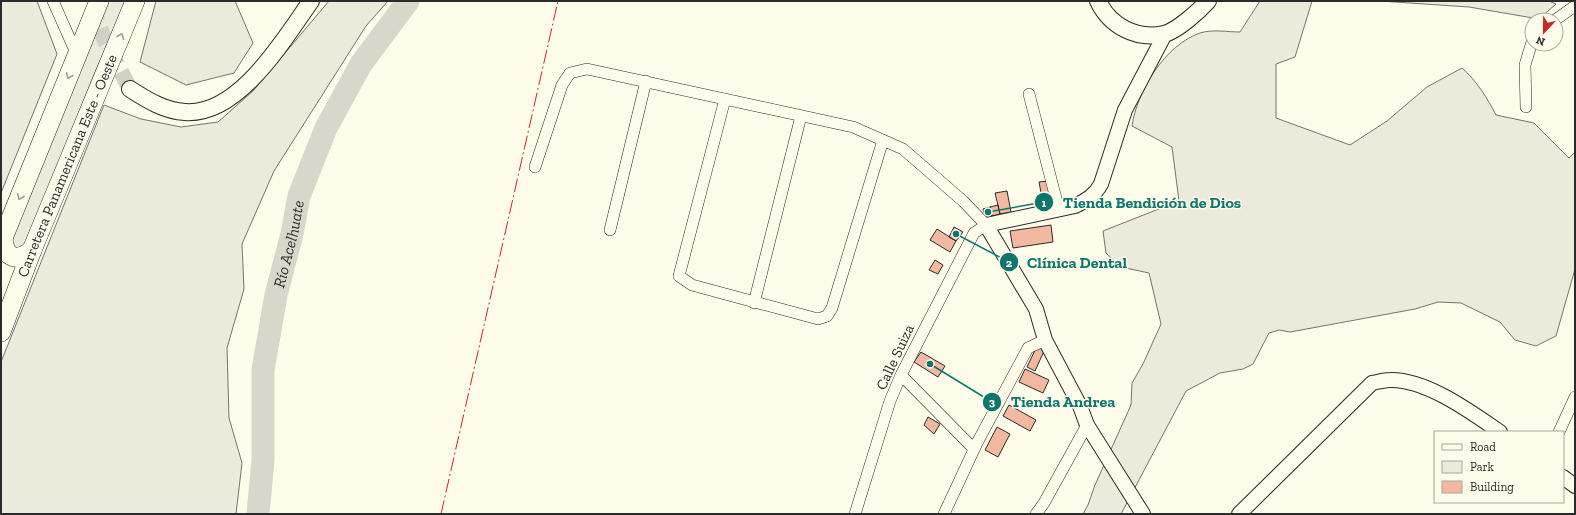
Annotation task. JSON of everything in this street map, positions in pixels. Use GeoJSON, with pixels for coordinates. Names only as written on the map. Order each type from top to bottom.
{"type":"FeatureCollection","features":[{"type":"Feature","properties":{"kind":"highway"},"geometry":{"type":"LineString","coordinates":[[32,250],[26,255],[12,257],[7,253],[2,241],[99,1]]}},
{"type":"Feature","properties":{"kind":"highway","name":"Carretera Panamericana Este - Oeste"},"geometry":{"type":"LineString","coordinates":[[1,332],[32,250],[135,1]]}},
{"type":"Feature","properties":{"kind":"highway"},"geometry":{"type":"LineString","coordinates":[[1,289],[8,299],[10,309]]}},
{"type":"Feature","properties":{"kind":"main road"},"geometry":{"type":"LineString","coordinates":[[130,89],[147,100],[172,110],[187,112],[199,111],[222,102],[244,88],[259,72],[311,1]]}},
{"type":"Feature","properties":{"kind":"main road"},"geometry":{"type":"LineString","coordinates":[[1098,1],[1108,17],[1117,26],[1142,36],[1165,34],[1187,20],[1208,1]]}},
{"type":"Feature","properties":{"kind":"street"},"geometry":{"type":"LineString","coordinates":[[53,1],[77,56]]}},
{"type":"Feature","properties":{"kind":"street"},"geometry":{"type":"LineString","coordinates":[[1564,14],[1575,6]]}},
{"type":"Feature","properties":{"kind":"street"},"geometry":{"type":"LineString","coordinates":[[986,225],[1059,210],[1087,201],[1096,193],[1101,184],[1125,110],[1165,34]]}},
{"type":"Feature","properties":{"kind":"street"},"geometry":{"type":"LineString","coordinates":[[1526,107],[1525,65],[1529,52]]}},
{"type":"Feature","properties":{"kind":"street"},"geometry":{"type":"LineString","coordinates":[[535,167],[562,85],[570,73],[586,69],[854,127],[903,149],[963,201],[986,225],[1036,309],[1045,340],[1080,406],[1086,425],[1143,514]]}},
{"type":"Feature","properties":{"kind":"street"},"geometry":{"type":"LineString","coordinates":[[610,230],[646,81]]}},
{"type":"Feature","properties":{"kind":"street"},"geometry":{"type":"LineString","coordinates":[[1029,94],[1059,210]]}},
{"type":"Feature","properties":{"kind":"street"},"geometry":{"type":"LineString","coordinates":[[725,99],[679,276],[692,285],[754,303],[818,319],[827,316],[832,308],[883,140]]}},
{"type":"Feature","properties":{"kind":"street"},"geometry":{"type":"LineString","coordinates":[[754,303],[801,116]]}},
{"type":"Feature","properties":{"kind":"street","name":"Calle Suiza"},"geometry":{"type":"LineString","coordinates":[[855,514],[890,401],[901,375],[974,233],[986,225]]}},
{"type":"Feature","properties":{"kind":"street"},"geometry":{"type":"LineString","coordinates":[[944,514],[974,449],[1028,348],[1045,340]]}},
{"type":"Feature","properties":{"kind":"street"},"geometry":{"type":"LineString","coordinates":[[901,375],[974,449]]}},
{"type":"Feature","properties":{"kind":"street"},"geometry":{"type":"LineString","coordinates":[[1239,514],[1372,383],[1390,380],[1418,384],[1441,395],[1498,431]]}},
{"type":"Feature","properties":{"kind":"street"},"geometry":{"type":"LineString","coordinates":[[1559,431],[1575,397]]}},
{"type":"Feature","properties":{"kind":"street"},"geometry":{"type":"LineString","coordinates":[[1036,514],[1044,503],[1086,425]]}},
{"type":"Feature","properties":{"kind":"street"},"geometry":{"type":"LineString","coordinates":[[1564,478],[1575,486]]}},
{"type":"Feature","properties":{"kind":"green space"},"geometry":{"type":"Polygon","coordinates":[[[1,1],[37,1],[57,54],[1,193],[1,1]]]}},
{"type":"Feature","properties":{"kind":"green space"},"geometry":{"type":"Polygon","coordinates":[[[106,1],[126,1],[96,70],[23,251],[9,245],[106,1]]]}},
{"type":"Feature","properties":{"kind":"green space"},"geometry":{"type":"Polygon","coordinates":[[[156,1],[235,1],[253,43],[234,73],[186,85],[140,62],[156,1]]]}},
{"type":"Feature","properties":{"kind":"green space"},"geometry":{"type":"Polygon","coordinates":[[[329,1],[388,1],[366,26],[274,171],[242,244],[244,289],[227,348],[229,418],[242,463],[236,514],[1,514],[1,362],[104,105],[141,119],[181,127],[218,122],[253,91],[329,1]]]}},
{"type":"Feature","properties":{"kind":"green space"},"geometry":{"type":"Polygon","coordinates":[[[1260,1],[1312,1],[1295,57],[1276,64],[1276,118],[1350,145],[1387,121],[1427,87],[1462,68],[1481,90],[1496,115],[1534,123],[1569,158],[1575,152],[1575,269],[1556,336],[1536,346],[1515,340],[1500,322],[1461,303],[1438,302],[1415,309],[1290,332],[1279,330],[1269,333],[1253,364],[1243,369],[1220,373],[1186,391],[1121,514],[1083,514],[1131,405],[1132,383],[1143,364],[1161,324],[1149,273],[1121,267],[1106,253],[1103,231],[1179,201],[1172,147],[1132,126],[1135,112],[1146,84],[1164,58],[1175,48],[1187,39],[1200,33],[1215,31],[1240,32],[1260,1]]]}},
{"type":"Feature","properties":{"kind":"green space"},"geometry":{"type":"Polygon","coordinates":[[[1380,1],[1549,1],[1556,4],[1547,12],[1524,12],[1524,16],[1469,7],[1380,1]]]}},
{"type":"Feature","properties":{"kind":"building"},"geometry":{"type":"Polygon","coordinates":[[[1048,181],[1052,201],[1043,203],[1039,182],[1048,181]]]}},
{"type":"Feature","properties":{"kind":"building"},"geometry":{"type":"Polygon","coordinates":[[[1007,191],[1011,212],[1000,214],[995,193],[1007,191]]]}},
{"type":"Feature","properties":{"kind":"building"},"geometry":{"type":"Polygon","coordinates":[[[998,205],[1000,214],[992,216],[990,207],[998,205]]]}},
{"type":"Feature","properties":{"kind":"building"},"geometry":{"type":"Polygon","coordinates":[[[990,207],[992,216],[985,217],[983,209],[990,207]]]}},
{"type":"Feature","properties":{"kind":"building"},"geometry":{"type":"Polygon","coordinates":[[[1051,225],[1053,242],[1013,248],[1010,231],[1051,225]]]}},
{"type":"Feature","properties":{"kind":"building"},"geometry":{"type":"Polygon","coordinates":[[[954,227],[963,232],[956,241],[949,237],[954,227]]]}},
{"type":"Feature","properties":{"kind":"building"},"geometry":{"type":"Polygon","coordinates":[[[937,229],[956,241],[950,252],[930,240],[937,229]]]}},
{"type":"Feature","properties":{"kind":"building"},"geometry":{"type":"Polygon","coordinates":[[[935,260],[943,265],[938,274],[929,270],[935,260]]]}},
{"type":"Feature","properties":{"kind":"building"},"geometry":{"type":"Polygon","coordinates":[[[1037,346],[1045,349],[1035,371],[1027,367],[1037,346]]]}},
{"type":"Feature","properties":{"kind":"building"},"geometry":{"type":"Polygon","coordinates":[[[921,352],[945,366],[938,377],[914,362],[921,352]]]}},
{"type":"Feature","properties":{"kind":"building"},"geometry":{"type":"Polygon","coordinates":[[[1025,369],[1049,380],[1043,393],[1019,382],[1025,369]]]}},
{"type":"Feature","properties":{"kind":"building"},"geometry":{"type":"Polygon","coordinates":[[[1009,405],[1036,420],[1030,431],[1003,416],[1009,405]]]}},
{"type":"Feature","properties":{"kind":"building"},"geometry":{"type":"Polygon","coordinates":[[[928,417],[940,424],[934,434],[924,425],[928,417]]]}},
{"type":"Feature","properties":{"kind":"building"},"geometry":{"type":"Polygon","coordinates":[[[997,427],[1010,434],[998,457],[985,450],[997,427]]]}},
{"type":"Feature","properties":{"kind":"waterway","name":"Río Acelhuate"},"geometry":{"type":"LineString","coordinates":[[258,514],[263,460],[263,370],[276,295],[292,234],[299,196],[326,128],[361,64],[408,1]]}},
{"type":"Feature","properties":{"kind":"tunnel"},"geometry":{"type":"LineString","coordinates":[[92,6],[105,41],[130,89]]}},
{"type":"Feature","properties":{"kind":"power"},"geometry":{"type":"LineString","coordinates":[[441,514],[558,1]]}},
{"type":"Feature","properties":{"kind":"place","name":"Tienda Bendición de Dios"},"geometry":{"type":"Point","coordinates":[988,212]}},
{"type":"Feature","properties":{"kind":"place","name":"Clínica Dental"},"geometry":{"type":"Point","coordinates":[956,234]}},
{"type":"Feature","properties":{"kind":"place","name":"Tienda Andrea"},"geometry":{"type":"Point","coordinates":[930,364]}}]}
